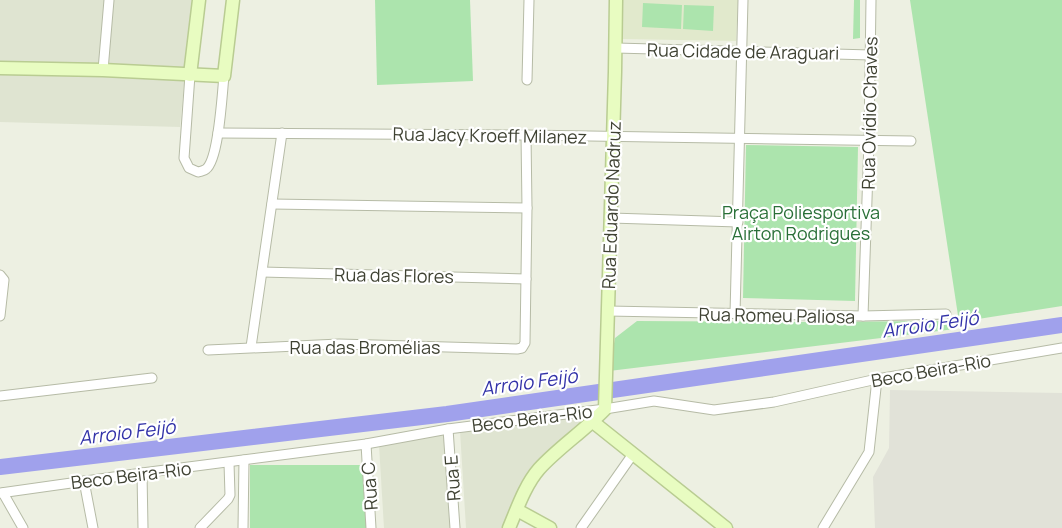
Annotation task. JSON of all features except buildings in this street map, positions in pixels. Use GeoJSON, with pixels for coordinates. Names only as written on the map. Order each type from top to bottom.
{"type":"FeatureCollection","features":[{"type":"Feature","properties":{"kind":"street"},"geometry":{"type":"LineString","coordinates":[[103,70],[109,0]]}},
{"type":"Feature","properties":{"kind":"street"},"geometry":{"type":"LineString","coordinates":[[199,0],[190,75],[184,158],[189,168],[198,172],[206,169],[212,159],[218,133],[233,0]]}},
{"type":"Feature","properties":{"kind":"street"},"geometry":{"type":"LineString","coordinates":[[527,80],[528,0]]}},
{"type":"Feature","properties":{"kind":"street","name":"Rua Eduardo Nadruz"},"geometry":{"type":"LineString","coordinates":[[605,406],[616,0]]}},
{"type":"Feature","properties":{"kind":"street"},"geometry":{"type":"LineString","coordinates":[[736,314],[743,0]]}},
{"type":"Feature","properties":{"kind":"street","name":"Rua Ovídio Chaves"},"geometry":{"type":"LineString","coordinates":[[863,316],[869,141],[871,0]]}},
{"type":"Feature","properties":{"kind":"street","name":"Rua Cidade de Araguari"},"geometry":{"type":"LineString","coordinates":[[616,48],[871,55]]}},
{"type":"Feature","properties":{"kind":"street"},"geometry":{"type":"LineString","coordinates":[[0,68],[103,70],[224,76]]}},
{"type":"Feature","properties":{"kind":"street","name":"Rua Jacy Kroeff Milanez"},"geometry":{"type":"LineString","coordinates":[[218,133],[526,135],[911,142]]}},
{"type":"Feature","properties":{"kind":"street"},"geometry":{"type":"LineString","coordinates":[[251,348],[282,133]]}},
{"type":"Feature","properties":{"kind":"street"},"geometry":{"type":"LineString","coordinates":[[526,135],[526,278]]}},
{"type":"Feature","properties":{"kind":"street"},"geometry":{"type":"LineString","coordinates":[[272,204],[527,208]]}},
{"type":"Feature","properties":{"kind":"street"},"geometry":{"type":"LineString","coordinates":[[611,218],[738,222]]}},
{"type":"Feature","properties":{"kind":"street","name":"Rua das Flores"},"geometry":{"type":"LineString","coordinates":[[262,272],[526,278]]}},
{"type":"Feature","properties":{"kind":"street"},"geometry":{"type":"LineString","coordinates":[[0,275],[4,280],[0,316]]}},
{"type":"Feature","properties":{"kind":"street","name":"Rua das Bromélias"},"geometry":{"type":"LineString","coordinates":[[208,350],[339,344],[522,348],[525,343],[526,278]]}},
{"type":"Feature","properties":{"kind":"street","name":"Rua Romeu Paliosa"},"geometry":{"type":"LineString","coordinates":[[608,311],[863,316],[946,314]]}},
{"type":"Feature","properties":{"kind":"street","name":"Beco Beira-Rio"},"geometry":{"type":"LineString","coordinates":[[2,493],[366,444],[448,429],[605,406],[654,401],[714,410],[774,402],[877,379],[1062,348]]}},
{"type":"Feature","properties":{"kind":"street"},"geometry":{"type":"LineString","coordinates":[[0,396],[152,378]]}},
{"type":"Feature","properties":{"kind":"street"},"geometry":{"type":"LineString","coordinates":[[824,528],[869,452],[877,379]]}},
{"type":"Feature","properties":{"kind":"street"},"geometry":{"type":"LineString","coordinates":[[509,528],[538,470],[593,422],[605,406]]}},
{"type":"Feature","properties":{"kind":"street"},"geometry":{"type":"LineString","coordinates":[[593,422],[726,528]]}},
{"type":"Feature","properties":{"kind":"street","name":"Rua E"},"geometry":{"type":"LineString","coordinates":[[448,429],[455,528]]}},
{"type":"Feature","properties":{"kind":"street","name":"Rua C"},"geometry":{"type":"LineString","coordinates":[[366,444],[371,528]]}},
{"type":"Feature","properties":{"kind":"street"},"geometry":{"type":"LineString","coordinates":[[582,528],[633,454]]}},
{"type":"Feature","properties":{"kind":"street"},"geometry":{"type":"LineString","coordinates":[[243,528],[244,460]]}},
{"type":"Feature","properties":{"kind":"street"},"geometry":{"type":"LineString","coordinates":[[200,528],[230,495],[228,463]]}},
{"type":"Feature","properties":{"kind":"street"},"geometry":{"type":"LineString","coordinates":[[142,473],[143,528]]}},
{"type":"Feature","properties":{"kind":"street"},"geometry":{"type":"LineString","coordinates":[[84,481],[93,528]]}},
{"type":"Feature","properties":{"kind":"street"},"geometry":{"type":"LineString","coordinates":[[2,493],[23,528]]}},
{"type":"Feature","properties":{"kind":"street"},"geometry":{"type":"LineString","coordinates":[[517,510],[550,528]]}},
{"type":"Feature","properties":{"kind":"shaded area"},"geometry":{"type":"Polygon","coordinates":[[[0,0],[192,0],[180,127],[0,122],[0,0]]]}},
{"type":"Feature","properties":{"kind":"shaded area"},"geometry":{"type":"Polygon","coordinates":[[[623,0],[738,0],[736,41],[622,39],[623,0]]]}},
{"type":"Feature","properties":{"kind":"shaded area"},"geometry":{"type":"Polygon","coordinates":[[[890,390],[1062,393],[1062,528],[875,528],[873,477],[889,448],[890,390]]]}},
{"type":"Feature","properties":{"kind":"shaded area"},"geometry":{"type":"Polygon","coordinates":[[[585,415],[587,418],[538,464],[504,528],[466,528],[460,431],[585,415]]]}},
{"type":"Feature","properties":{"kind":"shaded area"},"geometry":{"type":"Polygon","coordinates":[[[448,434],[455,528],[384,528],[379,445],[448,434]]]}},
{"type":"Feature","properties":{"kind":"green space"},"geometry":{"type":"Polygon","coordinates":[[[375,0],[470,0],[473,81],[377,85],[375,0]]]}},
{"type":"Feature","properties":{"kind":"green space"},"geometry":{"type":"Polygon","coordinates":[[[854,0],[860,0],[860,38],[853,39],[854,0]]]}},
{"type":"Feature","properties":{"kind":"green space"},"geometry":{"type":"Polygon","coordinates":[[[910,0],[1062,0],[1062,306],[959,322],[910,0]]]}},
{"type":"Feature","properties":{"kind":"green space"},"geometry":{"type":"Polygon","coordinates":[[[643,3],[682,5],[681,29],[642,27],[643,3]]]}},
{"type":"Feature","properties":{"kind":"green space"},"geometry":{"type":"Polygon","coordinates":[[[684,5],[714,6],[713,31],[683,29],[684,5]]]}},
{"type":"Feature","properties":{"kind":"green space","name":"Praça Poliesportiva Airton Rodrigues"},"geometry":{"type":"Polygon","coordinates":[[[746,145],[858,147],[855,301],[743,298],[746,145]]]}},
{"type":"Feature","properties":{"kind":"green space"},"geometry":{"type":"Polygon","coordinates":[[[637,321],[955,321],[955,329],[609,371],[615,338],[637,321]]]}},
{"type":"Feature","properties":{"kind":"green space"},"geometry":{"type":"Polygon","coordinates":[[[250,465],[366,465],[366,528],[250,528],[250,465]]]}},
{"type":"Feature","properties":{"kind":"waterway","name":"Arroio Feijó"},"geometry":{"type":"LineString","coordinates":[[0,467],[447,414],[1062,325]]}}]}
